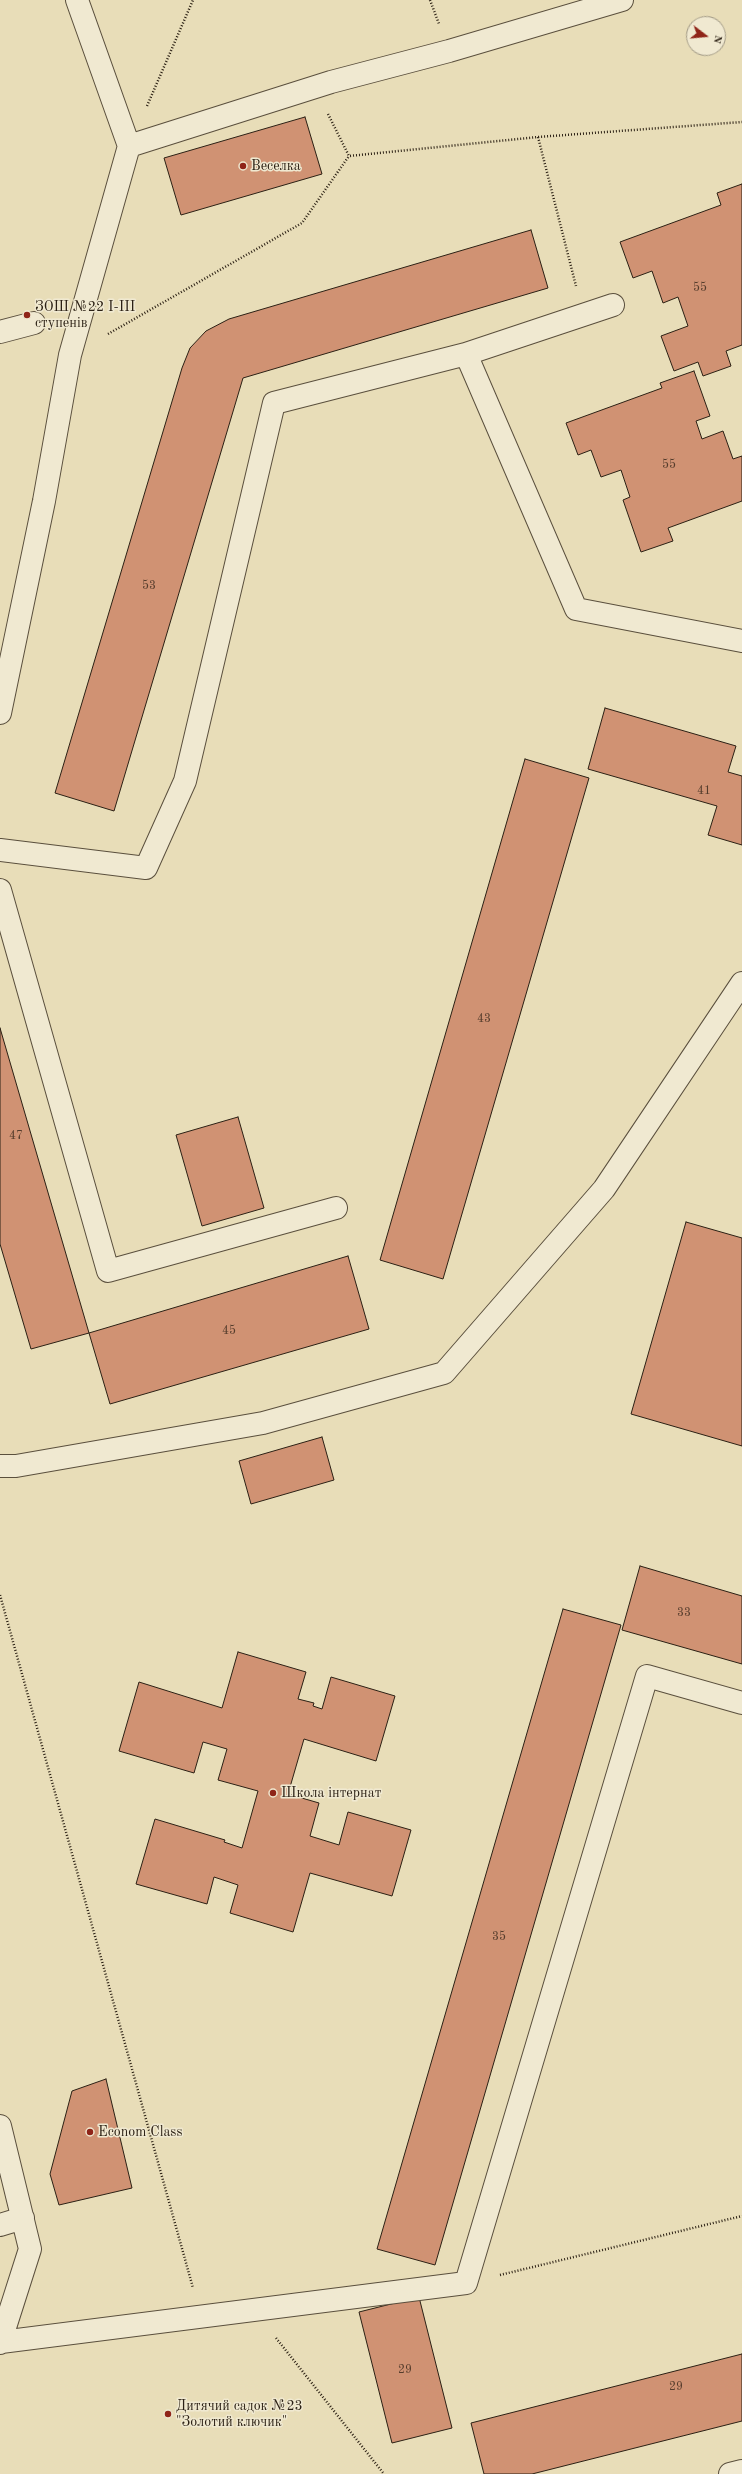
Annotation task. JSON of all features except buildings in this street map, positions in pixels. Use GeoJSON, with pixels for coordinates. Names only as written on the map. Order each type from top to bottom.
{"type":"FeatureCollection","features":[{"type":"Feature","properties":{"kind":"street"},"geometry":{"type":"LineString","coordinates":[[0,713],[44,501],[70,355],[129,146],[77,0]]}},
{"type":"Feature","properties":{"kind":"street"},"geometry":{"type":"LineString","coordinates":[[129,146],[314,87],[449,51],[622,0]]}},
{"type":"Feature","properties":{"kind":"street"},"geometry":{"type":"LineString","coordinates":[[0,850],[146,868],[184,781],[274,403],[466,354],[613,305]]}},
{"type":"Feature","properties":{"kind":"street"},"geometry":{"type":"LineString","coordinates":[[0,332],[34,323]]}},
{"type":"Feature","properties":{"kind":"street"},"geometry":{"type":"LineString","coordinates":[[466,354],[576,609],[742,641]]}},
{"type":"Feature","properties":{"kind":"street"},"geometry":{"type":"LineString","coordinates":[[0,890],[108,1271],[336,1208]]}},
{"type":"Feature","properties":{"kind":"street"},"geometry":{"type":"LineString","coordinates":[[0,1466],[16,1466],[264,1423],[444,1373],[604,1189],[742,983]]}},
{"type":"Feature","properties":{"kind":"street"},"geometry":{"type":"LineString","coordinates":[[0,2126],[30,2249],[0,2343],[253,2309],[466,2283],[647,1676],[742,1703]]}},
{"type":"Feature","properties":{"kind":"street"},"geometry":{"type":"LineString","coordinates":[[0,2224],[23,2218]]}},
{"type":"Feature","properties":{"kind":"street"},"geometry":{"type":"LineString","coordinates":[[730,2474],[742,2471]]}},
{"type":"Feature","properties":{"kind":"path"},"geometry":{"type":"LineString","coordinates":[[129,146],[193,0]]}},
{"type":"Feature","properties":{"kind":"path"},"geometry":{"type":"LineString","coordinates":[[314,87],[349,156]]}},
{"type":"Feature","properties":{"kind":"path"},"geometry":{"type":"LineString","coordinates":[[70,355],[302,224],[349,156],[538,137],[742,122]]}},
{"type":"Feature","properties":{"kind":"path"},"geometry":{"type":"LineString","coordinates":[[538,137],[584,315]]}},
{"type":"Feature","properties":{"kind":"path"},"geometry":{"type":"LineString","coordinates":[[0,1595],[200,2316]]}},
{"type":"Feature","properties":{"kind":"path"},"geometry":{"type":"LineString","coordinates":[[466,2283],[742,2216]]}},
{"type":"Feature","properties":{"kind":"path"},"geometry":{"type":"LineString","coordinates":[[253,2309],[384,2474]]}},
{"type":"Feature","properties":{"kind":"place","name":"Веселка"},"geometry":{"type":"Point","coordinates":[243,166]}},
{"type":"Feature","properties":{"kind":"place","name":"ЗОШ №22 І-ІІІ ступенів"},"geometry":{"type":"Point","coordinates":[27,315]}},
{"type":"Feature","properties":{"kind":"place","name":"Школа інтернат"},"geometry":{"type":"Point","coordinates":[273,1793]}},
{"type":"Feature","properties":{"kind":"place","name":"Econom Class"},"geometry":{"type":"Point","coordinates":[90,2132]}},
{"type":"Feature","properties":{"kind":"place","name":"Дитячий садок №23 \"Золотий ключик\""},"geometry":{"type":"Point","coordinates":[168,2414]}}]}
